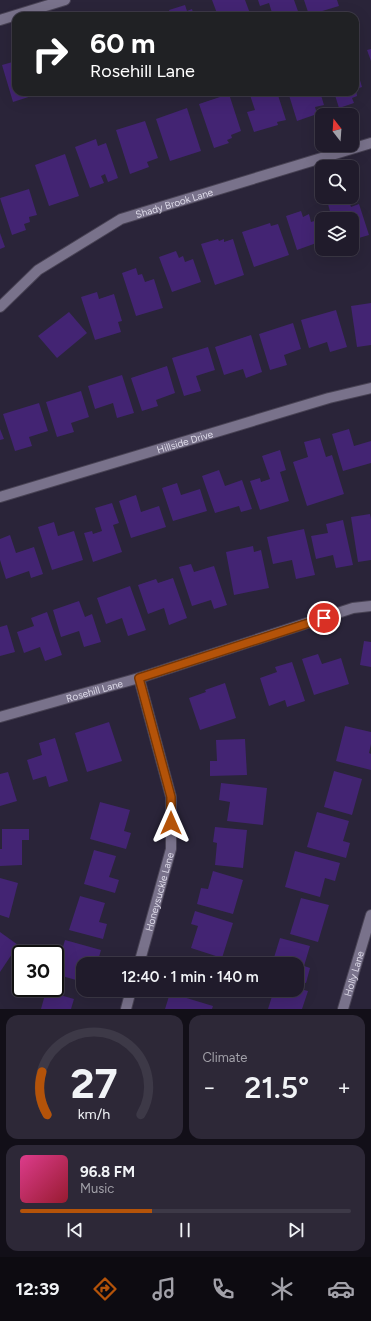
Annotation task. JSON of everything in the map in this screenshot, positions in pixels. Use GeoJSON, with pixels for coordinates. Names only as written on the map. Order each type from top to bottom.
{"type":"FeatureCollection","features":[{"type":"Feature","properties":{"kind":"street"},"geometry":{"type":"LineString","coordinates":[[26,12],[65,0]]}},
{"type":"Feature","properties":{"kind":"street"},"geometry":{"type":"LineString","coordinates":[[0,20],[12,16]]}},
{"type":"Feature","properties":{"kind":"street","name":"Shady Brook Lane"},"geometry":{"type":"LineString","coordinates":[[0,307],[38,270],[121,219],[371,143]]}},
{"type":"Feature","properties":{"kind":"street","name":"Hillside Drive"},"geometry":{"type":"LineString","coordinates":[[0,497],[330,398],[371,388]]}},
{"type":"Feature","properties":{"kind":"street","name":"Rosehill Lane"},"geometry":{"type":"LineString","coordinates":[[0,717],[139,678],[353,608],[371,606]]}},
{"type":"Feature","properties":{"kind":"street","name":"Honeysuckle Lane"},"geometry":{"type":"LineString","coordinates":[[139,678],[171,797],[171,849],[141,957]]}},
{"type":"Feature","properties":{"kind":"street","name":"Holly Lane"},"geometry":{"type":"LineString","coordinates":[[344,1009],[371,915]]}},
{"type":"Feature","properties":{"kind":"street"},"geometry":{"type":"LineString","coordinates":[[126,1009],[130,997]]}},
{"type":"Feature","properties":{"kind":"building"},"geometry":{"type":"Polygon","coordinates":[[[212,0],[245,0],[250,12],[216,12],[212,0]]]}},
{"type":"Feature","properties":{"kind":"building"},"geometry":{"type":"Polygon","coordinates":[[[258,0],[294,0],[298,12],[272,12],[269,3],[260,6],[258,0]]]}},
{"type":"Feature","properties":{"kind":"building"},"geometry":{"type":"Polygon","coordinates":[[[304,0],[337,0],[339,6],[319,12],[308,12],[304,0]]]}},
{"type":"Feature","properties":{"kind":"building"},"geometry":{"type":"Polygon","coordinates":[[[185,5],[187,11],[192,9],[193,12],[170,12],[169,10],[185,5]]]}},
{"type":"Feature","properties":{"kind":"building"},"geometry":{"type":"Polygon","coordinates":[[[371,49],[371,61],[367,50],[371,49]]]}},
{"type":"Feature","properties":{"kind":"building"},"geometry":{"type":"Polygon","coordinates":[[[12,62],[12,96],[32,96],[13,102],[2,65],[12,62]]]}},
{"type":"Feature","properties":{"kind":"building"},"geometry":{"type":"Polygon","coordinates":[[[359,77],[362,87],[359,88],[359,77]]]}},
{"type":"Feature","properties":{"kind":"building"},"geometry":{"type":"Polygon","coordinates":[[[223,96],[230,96],[241,131],[231,135],[232,138],[227,140],[229,143],[214,148],[199,104],[223,96]]]}},
{"type":"Feature","properties":{"kind":"building"},"geometry":{"type":"Polygon","coordinates":[[[250,96],[278,96],[286,120],[277,122],[278,125],[254,132],[247,112],[255,110],[250,96]]]}},
{"type":"Feature","properties":{"kind":"building"},"geometry":{"type":"Polygon","coordinates":[[[289,96],[321,96],[324,105],[315,107],[315,115],[297,121],[289,96]]]}},
{"type":"Feature","properties":{"kind":"building"},"geometry":{"type":"Polygon","coordinates":[[[335,96],[357,96],[352,98],[354,103],[339,108],[335,96]]]}},
{"type":"Feature","properties":{"kind":"building"},"geometry":{"type":"Polygon","coordinates":[[[187,108],[201,151],[170,161],[156,119],[187,108]]]}},
{"type":"Feature","properties":{"kind":"building"},"geometry":{"type":"Polygon","coordinates":[[[145,121],[158,158],[147,162],[149,167],[130,174],[116,130],[145,121]]]}},
{"type":"Feature","properties":{"kind":"building"},"geometry":{"type":"Polygon","coordinates":[[[96,139],[98,146],[106,143],[118,178],[108,182],[105,174],[101,176],[104,183],[90,188],[75,147],[96,139]]]}},
{"type":"Feature","properties":{"kind":"building"},"geometry":{"type":"Polygon","coordinates":[[[65,154],[79,196],[49,206],[35,165],[65,154]]]}},
{"type":"Feature","properties":{"kind":"building"},"geometry":{"type":"Polygon","coordinates":[[[29,189],[37,215],[29,217],[30,222],[24,224],[26,230],[12,235],[0,198],[29,189]]]}},
{"type":"Feature","properties":{"kind":"building"},"geometry":{"type":"Polygon","coordinates":[[[328,204],[350,204],[351,207],[359,204],[369,235],[359,238],[359,212],[330,212],[328,204]]]}},
{"type":"Feature","properties":{"kind":"building"},"geometry":{"type":"Polygon","coordinates":[[[301,211],[303,217],[309,214],[311,222],[315,221],[315,244],[297,250],[286,216],[301,211]]]}},
{"type":"Feature","properties":{"kind":"building"},"geometry":{"type":"Polygon","coordinates":[[[270,223],[271,226],[278,224],[289,255],[254,267],[242,232],[270,223]]]}},
{"type":"Feature","properties":{"kind":"building"},"geometry":{"type":"Polygon","coordinates":[[[0,233],[5,247],[0,249],[0,233]]]}},
{"type":"Feature","properties":{"kind":"building"},"geometry":{"type":"Polygon","coordinates":[[[218,239],[219,241],[224,239],[224,242],[233,239],[244,275],[215,285],[201,244],[218,239]]]}},
{"type":"Feature","properties":{"kind":"building"},"geometry":{"type":"Polygon","coordinates":[[[176,251],[179,258],[183,256],[185,262],[193,259],[201,282],[172,292],[159,257],[176,251]]]}},
{"type":"Feature","properties":{"kind":"building"},"geometry":{"type":"Polygon","coordinates":[[[136,268],[138,275],[142,274],[145,282],[154,279],[163,308],[136,316],[122,273],[136,268]]]}},
{"type":"Feature","properties":{"kind":"building"},"geometry":{"type":"Polygon","coordinates":[[[97,292],[99,299],[114,294],[122,321],[118,322],[121,332],[95,340],[81,297],[97,292]]]}},
{"type":"Feature","properties":{"kind":"building"},"geometry":{"type":"Polygon","coordinates":[[[371,303],[371,345],[357,347],[351,306],[371,303]]]}},
{"type":"Feature","properties":{"kind":"building"},"geometry":{"type":"Polygon","coordinates":[[[336,310],[347,347],[330,352],[327,342],[309,348],[301,320],[336,310]]]}},
{"type":"Feature","properties":{"kind":"building"},"geometry":{"type":"Polygon","coordinates":[[[69,312],[87,333],[57,358],[38,336],[69,312]]]}},
{"type":"Feature","properties":{"kind":"building"},"geometry":{"type":"Polygon","coordinates":[[[293,323],[301,349],[284,355],[287,365],[270,370],[259,334],[293,323]]]}},
{"type":"Feature","properties":{"kind":"building"},"geometry":{"type":"Polygon","coordinates":[[[251,335],[262,372],[246,378],[243,369],[224,375],[215,347],[251,335]]]}},
{"type":"Feature","properties":{"kind":"building"},"geometry":{"type":"Polygon","coordinates":[[[208,347],[215,370],[196,376],[201,391],[184,396],[172,358],[208,347]]]}},
{"type":"Feature","properties":{"kind":"building"},"geometry":{"type":"Polygon","coordinates":[[[167,366],[175,393],[156,400],[158,406],[142,411],[131,378],[167,366]]]}},
{"type":"Feature","properties":{"kind":"building"},"geometry":{"type":"Polygon","coordinates":[[[122,375],[134,413],[117,418],[113,403],[95,409],[88,386],[122,375]]]}},
{"type":"Feature","properties":{"kind":"building"},"geometry":{"type":"Polygon","coordinates":[[[81,391],[89,417],[71,423],[74,432],[57,437],[46,402],[81,391]]]}},
{"type":"Feature","properties":{"kind":"building"},"geometry":{"type":"Polygon","coordinates":[[[39,403],[48,431],[29,437],[32,446],[15,451],[3,414],[39,403]]]}},
{"type":"Feature","properties":{"kind":"building"},"geometry":{"type":"Polygon","coordinates":[[[0,429],[4,439],[0,440],[0,429]]]}},
{"type":"Feature","properties":{"kind":"building"},"geometry":{"type":"Polygon","coordinates":[[[349,429],[354,446],[371,441],[371,463],[343,471],[332,434],[349,429]]]}},
{"type":"Feature","properties":{"kind":"building"},"geometry":{"type":"Polygon","coordinates":[[[320,438],[326,457],[332,455],[344,494],[307,506],[293,462],[308,457],[304,442],[320,438]]]}},
{"type":"Feature","properties":{"kind":"building"},"geometry":{"type":"Polygon","coordinates":[[[280,450],[286,470],[280,472],[289,501],[260,510],[250,481],[260,478],[261,482],[270,479],[262,456],[280,450]]]}},
{"type":"Feature","properties":{"kind":"building"},"geometry":{"type":"Polygon","coordinates":[[[219,470],[225,486],[242,480],[252,509],[241,512],[239,506],[215,513],[202,476],[219,470]]]}},
{"type":"Feature","properties":{"kind":"building"},"geometry":{"type":"Polygon","coordinates":[[[177,483],[181,495],[200,489],[207,511],[173,521],[162,488],[177,483]]]}},
{"type":"Feature","properties":{"kind":"building"},"geometry":{"type":"Polygon","coordinates":[[[136,495],[141,512],[159,506],[166,527],[131,538],[119,501],[136,495]]]}},
{"type":"Feature","properties":{"kind":"building"},"geometry":{"type":"Polygon","coordinates":[[[112,503],[119,523],[113,525],[122,552],[93,562],[84,533],[92,531],[93,534],[102,531],[95,508],[112,503]]]}},
{"type":"Feature","properties":{"kind":"building"},"geometry":{"type":"Polygon","coordinates":[[[370,514],[371,560],[358,562],[351,517],[370,514]]]}},
{"type":"Feature","properties":{"kind":"building"},"geometry":{"type":"Polygon","coordinates":[[[343,520],[353,565],[336,568],[333,555],[316,559],[311,536],[328,533],[326,524],[343,520]]]}},
{"type":"Feature","properties":{"kind":"building"},"geometry":{"type":"Polygon","coordinates":[[[54,522],[58,536],[74,531],[83,560],[52,570],[38,527],[54,522]]]}},
{"type":"Feature","properties":{"kind":"building"},"geometry":{"type":"Polygon","coordinates":[[[304,529],[315,575],[296,579],[292,560],[273,564],[267,537],[304,529]]]}},
{"type":"Feature","properties":{"kind":"building"},"geometry":{"type":"Polygon","coordinates":[[[10,535],[16,553],[34,547],[43,574],[31,578],[29,571],[6,579],[0,560],[0,539],[10,535]]]}},
{"type":"Feature","properties":{"kind":"building"},"geometry":{"type":"Polygon","coordinates":[[[253,546],[254,552],[261,550],[269,588],[234,595],[226,552],[253,546]]]}},
{"type":"Feature","properties":{"kind":"building"},"geometry":{"type":"Polygon","coordinates":[[[191,564],[194,572],[214,566],[227,605],[214,609],[211,600],[192,606],[179,567],[191,564]]]}},
{"type":"Feature","properties":{"kind":"building"},"geometry":{"type":"Polygon","coordinates":[[[173,578],[187,618],[169,625],[164,608],[148,614],[138,585],[156,579],[158,583],[173,578]]]}},
{"type":"Feature","properties":{"kind":"building"},"geometry":{"type":"Polygon","coordinates":[[[130,586],[146,630],[128,636],[122,618],[106,624],[97,598],[130,586]]]}},
{"type":"Feature","properties":{"kind":"building"},"geometry":{"type":"Polygon","coordinates":[[[79,601],[85,617],[92,614],[101,642],[84,647],[79,631],[61,637],[53,610],[79,601]]]}},
{"type":"Feature","properties":{"kind":"building"},"geometry":{"type":"Polygon","coordinates":[[[47,612],[62,655],[45,661],[40,647],[24,653],[17,632],[34,626],[31,618],[47,612]]]}},
{"type":"Feature","properties":{"kind":"building"},"geometry":{"type":"Polygon","coordinates":[[[7,625],[15,652],[0,656],[0,627],[7,625]]]}},
{"type":"Feature","properties":{"kind":"building"},"geometry":{"type":"Polygon","coordinates":[[[364,641],[371,642],[371,667],[360,665],[364,641]]]}},
{"type":"Feature","properties":{"kind":"building"},"geometry":{"type":"Polygon","coordinates":[[[318,654],[322,664],[341,658],[349,684],[314,695],[302,659],[318,654]]]}},
{"type":"Feature","properties":{"kind":"building"},"geometry":{"type":"Polygon","coordinates":[[[292,662],[305,701],[287,707],[285,700],[269,706],[260,678],[277,672],[275,667],[292,662]]]}},
{"type":"Feature","properties":{"kind":"building"},"geometry":{"type":"Polygon","coordinates":[[[225,683],[236,718],[200,730],[189,698],[206,692],[205,690],[225,683]]]}},
{"type":"Feature","properties":{"kind":"building"},"geometry":{"type":"Polygon","coordinates":[[[109,722],[122,761],[87,772],[75,733],[109,722]]]}},
{"type":"Feature","properties":{"kind":"building"},"geometry":{"type":"Polygon","coordinates":[[[345,726],[371,732],[369,753],[371,754],[371,770],[336,761],[345,726]]]}},
{"type":"Feature","properties":{"kind":"building"},"geometry":{"type":"Polygon","coordinates":[[[55,738],[68,781],[49,787],[46,776],[33,780],[27,760],[42,755],[39,743],[55,738]]]}},
{"type":"Feature","properties":{"kind":"building"},"geometry":{"type":"Polygon","coordinates":[[[245,739],[247,775],[210,776],[210,761],[217,761],[216,740],[245,739]]]}},
{"type":"Feature","properties":{"kind":"building"},"geometry":{"type":"Polygon","coordinates":[[[334,771],[362,779],[352,815],[324,807],[334,771]]]}},
{"type":"Feature","properties":{"kind":"building"},"geometry":{"type":"Polygon","coordinates":[[[8,772],[17,801],[0,806],[0,774],[8,772]]]}},
{"type":"Feature","properties":{"kind":"building"},"geometry":{"type":"Polygon","coordinates":[[[221,783],[267,788],[263,825],[227,821],[230,802],[219,800],[221,783]]]}},
{"type":"Feature","properties":{"kind":"building"},"geometry":{"type":"Polygon","coordinates":[[[100,802],[130,810],[124,831],[131,833],[126,849],[90,839],[100,802]]]}},
{"type":"Feature","properties":{"kind":"building"},"geometry":{"type":"Polygon","coordinates":[[[317,812],[349,821],[343,841],[350,843],[346,858],[307,847],[317,812]]]}},
{"type":"Feature","properties":{"kind":"building"},"geometry":{"type":"Polygon","coordinates":[[[215,827],[247,830],[243,868],[215,865],[217,843],[213,842],[215,827]]]}},
{"type":"Feature","properties":{"kind":"building"},"geometry":{"type":"Polygon","coordinates":[[[2,829],[29,829],[29,840],[22,840],[22,865],[0,866],[2,829]]]}},
{"type":"Feature","properties":{"kind":"building"},"geometry":{"type":"Polygon","coordinates":[[[94,850],[116,856],[109,877],[119,880],[115,893],[84,884],[94,850]]]}},
{"type":"Feature","properties":{"kind":"building"},"geometry":{"type":"Polygon","coordinates":[[[295,851],[340,863],[335,881],[325,878],[320,897],[285,887],[295,851]]]}},
{"type":"Feature","properties":{"kind":"building"},"geometry":{"type":"Polygon","coordinates":[[[213,871],[243,880],[233,914],[197,904],[201,888],[208,889],[213,871]]]}},
{"type":"Feature","properties":{"kind":"building"},"geometry":{"type":"Polygon","coordinates":[[[0,878],[18,883],[9,918],[0,915],[0,878]]]}},
{"type":"Feature","properties":{"kind":"building"},"geometry":{"type":"Polygon","coordinates":[[[80,896],[105,903],[99,922],[107,924],[103,939],[69,930],[80,896]]]}},
{"type":"Feature","properties":{"kind":"building"},"geometry":{"type":"Polygon","coordinates":[[[301,898],[329,905],[318,942],[290,934],[301,898]]]}},
{"type":"Feature","properties":{"kind":"building"},"geometry":{"type":"Polygon","coordinates":[[[195,911],[233,923],[222,957],[191,948],[198,926],[191,924],[195,911]]]}},
{"type":"Feature","properties":{"kind":"building"},"geometry":{"type":"Polygon","coordinates":[[[0,932],[18,945],[12,945],[12,954],[0,972],[0,932]]]}},
{"type":"Feature","properties":{"kind":"building"},"geometry":{"type":"Polygon","coordinates":[[[280,938],[310,946],[304,966],[304,957],[274,957],[280,938]]]}},
{"type":"Feature","properties":{"kind":"building"},"geometry":{"type":"Polygon","coordinates":[[[65,940],[101,950],[99,957],[76,957],[76,980],[64,977],[64,945],[65,940]]]}},
{"type":"Feature","properties":{"kind":"building"},"geometry":{"type":"Polygon","coordinates":[[[304,966],[310,968],[306,983],[304,983],[304,966]]]}},
{"type":"Feature","properties":{"kind":"building"},"geometry":{"type":"Polygon","coordinates":[[[304,990],[308,991],[302,1009],[268,1009],[272,997],[304,997],[304,990]]]}},
{"type":"Feature","properties":{"kind":"building"},"geometry":{"type":"Polygon","coordinates":[[[64,996],[74,999],[71,1009],[41,1009],[44,997],[64,996]]]}},
{"type":"Feature","properties":{"kind":"building"},"geometry":{"type":"Polygon","coordinates":[[[169,997],[183,997],[213,1006],[212,1009],[165,1009],[169,997]]]}},
{"type":"Feature","properties":{"kind":"route"},"geometry":{"type":"LineString","coordinates":[[171,823],[171,797],[139,678],[324,618]]}}]}
